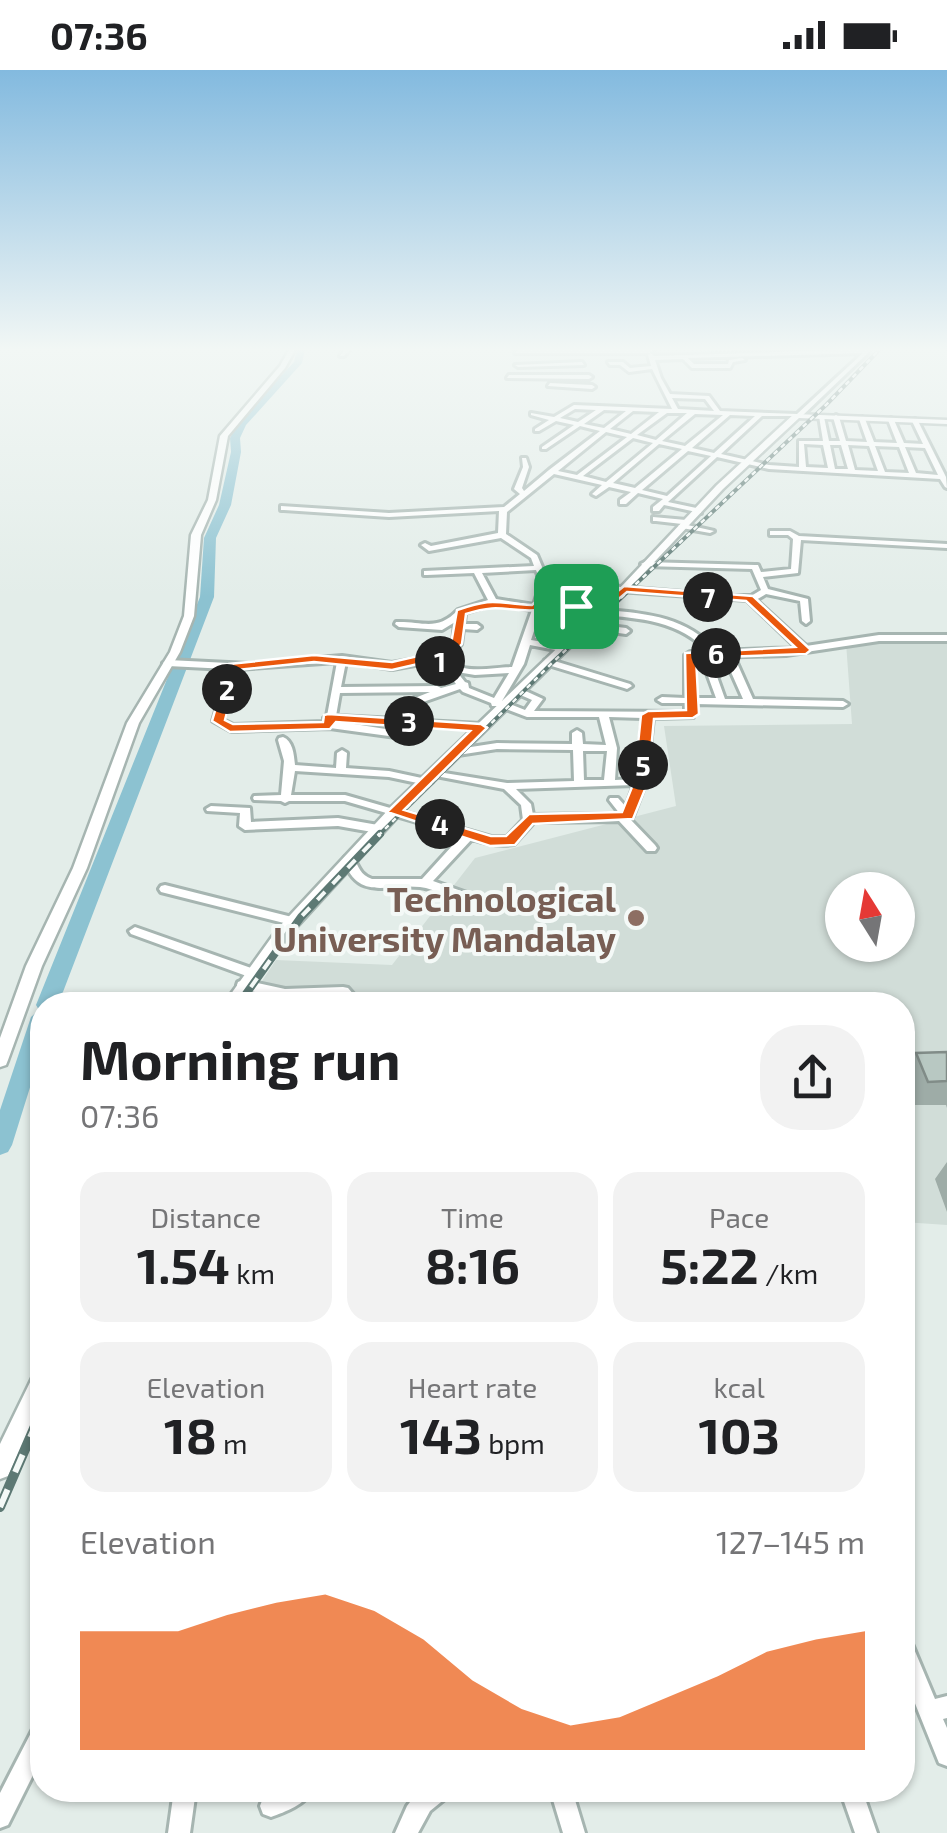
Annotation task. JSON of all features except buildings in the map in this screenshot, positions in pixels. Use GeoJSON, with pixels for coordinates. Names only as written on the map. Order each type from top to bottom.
{"type":"FeatureCollection","features":[{"type":"Feature","properties":{"kind":"street"},"geometry":{"type":"LineString","coordinates":[[0,1060],[34,966],[80,868],[133,723],[171,664],[189,616],[196,535],[212,500],[227,432]]}},
{"type":"Feature","properties":{"kind":"street"},"geometry":{"type":"LineString","coordinates":[[544,448],[567,432]]}},
{"type":"Feature","properties":{"kind":"street"},"geometry":{"type":"LineString","coordinates":[[284,508],[389,515],[504,509],[601,432]]}},
{"type":"Feature","properties":{"kind":"street"},"geometry":{"type":"LineString","coordinates":[[615,432],[769,467],[942,477]]}},
{"type":"Feature","properties":{"kind":"street"},"geometry":{"type":"LineString","coordinates":[[578,476],[637,432]]}},
{"type":"Feature","properties":{"kind":"street"},"geometry":{"type":"LineString","coordinates":[[596,494],[670,432]]}},
{"type":"Feature","properties":{"kind":"street"},"geometry":{"type":"LineString","coordinates":[[623,502],[705,432]]}},
{"type":"Feature","properties":{"kind":"street"},"geometry":{"type":"LineString","coordinates":[[661,507],[740,432]]}},
{"type":"Feature","properties":{"kind":"street"},"geometry":{"type":"LineString","coordinates":[[498,706],[519,691],[780,432]]}},
{"type":"Feature","properties":{"kind":"street"},"geometry":{"type":"LineString","coordinates":[[824,432],[832,471]]}},
{"type":"Feature","properties":{"kind":"street"},"geometry":{"type":"LineString","coordinates":[[840,432],[852,472]]}},
{"type":"Feature","properties":{"kind":"street"},"geometry":{"type":"LineString","coordinates":[[867,432],[882,474]]}},
{"type":"Feature","properties":{"kind":"street"},"geometry":{"type":"LineString","coordinates":[[895,432],[912,475]]}},
{"type":"Feature","properties":{"kind":"street"},"geometry":{"type":"LineString","coordinates":[[921,432],[947,486]]}},
{"type":"Feature","properties":{"kind":"street"},"geometry":{"type":"LineString","coordinates":[[803,470],[800,443],[928,446]]}},
{"type":"Feature","properties":{"kind":"street"},"geometry":{"type":"LineString","coordinates":[[523,493],[518,488],[526,467],[524,459]]}},
{"type":"Feature","properties":{"kind":"street"},"geometry":{"type":"LineString","coordinates":[[551,470],[636,491],[684,524],[710,531]]}},
{"type":"Feature","properties":{"kind":"street"},"geometry":{"type":"LineString","coordinates":[[661,507],[698,510]]}},
{"type":"Feature","properties":{"kind":"street"},"geometry":{"type":"LineString","coordinates":[[502,535],[504,509]]}},
{"type":"Feature","properties":{"kind":"street"},"geometry":{"type":"LineString","coordinates":[[773,533],[790,533],[796,538],[947,546]]}},
{"type":"Feature","properties":{"kind":"street"},"geometry":{"type":"LineString","coordinates":[[240,992],[292,922],[378,828],[481,728],[498,706],[517,667],[545,582],[534,556],[502,535],[429,549],[425,545]]}},
{"type":"Feature","properties":{"kind":"street"},"geometry":{"type":"LineString","coordinates":[[759,574],[794,570],[796,538]]}},
{"type":"Feature","properties":{"kind":"street"},"geometry":{"type":"LineString","coordinates":[[645,564],[755,567],[765,591]]}},
{"type":"Feature","properties":{"kind":"street"},"geometry":{"type":"LineString","coordinates":[[427,573],[538,568]]}},
{"type":"Feature","properties":{"kind":"street"},"geometry":{"type":"LineString","coordinates":[[477,571],[493,602]]}},
{"type":"Feature","properties":{"kind":"street"},"geometry":{"type":"LineString","coordinates":[[545,582],[749,598],[765,591],[804,599],[806,621]]}},
{"type":"Feature","properties":{"kind":"street"},"geometry":{"type":"LineString","coordinates":[[749,598],[806,650]]}},
{"type":"Feature","properties":{"kind":"street"},"geometry":{"type":"LineString","coordinates":[[399,624],[432,628],[459,621],[493,602],[657,616],[703,640],[713,683],[722,702]]}},
{"type":"Feature","properties":{"kind":"street"},"geometry":{"type":"LineString","coordinates":[[459,621],[477,627]]}},
{"type":"Feature","properties":{"kind":"street"},"geometry":{"type":"LineString","coordinates":[[446,664],[456,644],[459,621]]}},
{"type":"Feature","properties":{"kind":"street"},"geometry":{"type":"LineString","coordinates":[[584,626],[626,631]]}},
{"type":"Feature","properties":{"kind":"street"},"geometry":{"type":"LineString","coordinates":[[446,664],[466,690],[498,706],[527,714],[690,715],[690,655],[806,650],[879,638],[947,638]]}},
{"type":"Feature","properties":{"kind":"street"},"geometry":{"type":"LineString","coordinates":[[527,642],[561,648]]}},
{"type":"Feature","properties":{"kind":"street"},"geometry":{"type":"LineString","coordinates":[[171,664],[233,667],[342,659],[392,666],[418,660],[475,672],[544,664],[628,686]]}},
{"type":"Feature","properties":{"kind":"street"},"geometry":{"type":"LineString","coordinates":[[329,722],[342,659]]}},
{"type":"Feature","properties":{"kind":"street"},"geometry":{"type":"LineString","coordinates":[[732,663],[750,702]]}},
{"type":"Feature","properties":{"kind":"street"},"geometry":{"type":"LineString","coordinates":[[233,667],[220,725],[400,720],[481,728]]}},
{"type":"Feature","properties":{"kind":"street"},"geometry":{"type":"LineString","coordinates":[[713,683],[740,682]]}},
{"type":"Feature","properties":{"kind":"street"},"geometry":{"type":"LineString","coordinates":[[335,690],[440,689],[465,685]]}},
{"type":"Feature","properties":{"kind":"street"},"geometry":{"type":"LineString","coordinates":[[400,720],[404,705],[426,700],[440,689]]}},
{"type":"Feature","properties":{"kind":"street"},"geometry":{"type":"LineString","coordinates":[[519,691],[538,699],[527,714]]}},
{"type":"Feature","properties":{"kind":"street"},"geometry":{"type":"LineString","coordinates":[[662,700],[842,704]]}},
{"type":"Feature","properties":{"kind":"street"},"geometry":{"type":"LineString","coordinates":[[625,816],[641,782],[648,715]]}},
{"type":"Feature","properties":{"kind":"street"},"geometry":{"type":"LineString","coordinates":[[604,717],[612,748],[609,783]]}},
{"type":"Feature","properties":{"kind":"street"},"geometry":{"type":"LineString","coordinates":[[577,734],[579,782]]}},
{"type":"Feature","properties":{"kind":"street"},"geometry":{"type":"LineString","coordinates":[[283,740],[288,744],[291,768],[285,800]]}},
{"type":"Feature","properties":{"kind":"street"},"geometry":{"type":"LineString","coordinates":[[458,752],[497,746],[612,748]]}},
{"type":"Feature","properties":{"kind":"street"},"geometry":{"type":"LineString","coordinates":[[342,752],[342,770]]}},
{"type":"Feature","properties":{"kind":"street"},"geometry":{"type":"LineString","coordinates":[[291,768],[507,786],[641,782]]}},
{"type":"Feature","properties":{"kind":"street"},"geometry":{"type":"LineString","coordinates":[[507,786],[526,804],[529,819]]}},
{"type":"Feature","properties":{"kind":"street"},"geometry":{"type":"LineString","coordinates":[[258,798],[344,798],[490,841],[510,841],[529,819],[625,816]]}},
{"type":"Feature","properties":{"kind":"street"},"geometry":{"type":"LineString","coordinates":[[614,800],[651,848]]}},
{"type":"Feature","properties":{"kind":"street"},"geometry":{"type":"LineString","coordinates":[[210,809],[246,810],[245,826],[338,822],[378,828]]}},
{"type":"Feature","properties":{"kind":"street"},"geometry":{"type":"LineString","coordinates":[[425,884],[470,834]]}},
{"type":"Feature","properties":{"kind":"street"},"geometry":{"type":"LineString","coordinates":[[349,860],[348,865],[360,878],[373,885],[425,884],[463,896]]}},
{"type":"Feature","properties":{"kind":"street"},"geometry":{"type":"LineString","coordinates":[[166,889],[292,922]]}},
{"type":"Feature","properties":{"kind":"street"},"geometry":{"type":"LineString","coordinates":[[135,931],[280,992]]}},
{"type":"Feature","properties":{"kind":"street"},"geometry":{"type":"LineString","coordinates":[[0,1468],[30,1404]]}},
{"type":"Feature","properties":{"kind":"street"},"geometry":{"type":"LineString","coordinates":[[915,1667],[938,1709],[947,1754]]}},
{"type":"Feature","properties":{"kind":"street"},"geometry":{"type":"LineString","coordinates":[[0,1817],[30,1758]]}},
{"type":"Feature","properties":{"kind":"street"},"geometry":{"type":"LineString","coordinates":[[179,1833],[183,1802]]}},
{"type":"Feature","properties":{"kind":"street"},"geometry":{"type":"LineString","coordinates":[[271,1806],[278,1802]]}},
{"type":"Feature","properties":{"kind":"street"},"geometry":{"type":"LineString","coordinates":[[406,1833],[424,1802]]}},
{"type":"Feature","properties":{"kind":"street"},"geometry":{"type":"LineString","coordinates":[[565,1802],[574,1833]]}},
{"type":"Feature","properties":{"kind":"street"},"geometry":{"type":"LineString","coordinates":[[856,1802],[866,1833]]}},
{"type":"Feature","properties":{"kind":"shaded area","name":"Technological University Mandalay"},"geometry":{"type":"Polygon","coordinates":[[[947,639],[947,1225],[915,1223],[915,992],[255,992],[276,960],[392,965],[475,858],[676,806],[664,726],[852,724],[846,643],[947,639]]]}},
{"type":"Feature","properties":{"kind":"waterway"},"geometry":{"type":"LineString","coordinates":[[52,992],[207,597],[210,538],[225,505],[238,432]]}},
{"type":"Feature","properties":{"kind":"waterway"},"geometry":{"type":"LineString","coordinates":[[0,1145],[30,1054]]}},
{"type":"Feature","properties":{"kind":"railway"},"geometry":{"type":"LineString","coordinates":[[380,834],[552,663],[797,432]]}},
{"type":"Feature","properties":{"kind":"railway"},"geometry":{"type":"LineString","coordinates":[[247,992],[301,917],[380,834]]}},
{"type":"Feature","properties":{"kind":"railway"},"geometry":{"type":"LineString","coordinates":[[0,1507],[30,1438]]}},
{"type":"Feature","properties":{"kind":"place","name":"Technological University Mandalay"},"geometry":{"type":"Point","coordinates":[636,918]}},
{"type":"Feature","properties":{"kind":"route"},"geometry":{"type":"LineString","coordinates":[[624,589],[749,598],[806,650],[690,655],[693,714],[648,715],[641,782],[628,816],[529,819],[510,841],[490,841],[394,812],[481,728],[328,718],[330,725],[230,728],[218,721],[233,667],[314,659],[352,660],[380,666],[442,661],[456,644],[460,612],[493,602],[524,608],[536,608],[540,601],[576,606],[604,608],[624,589]]}}]}
